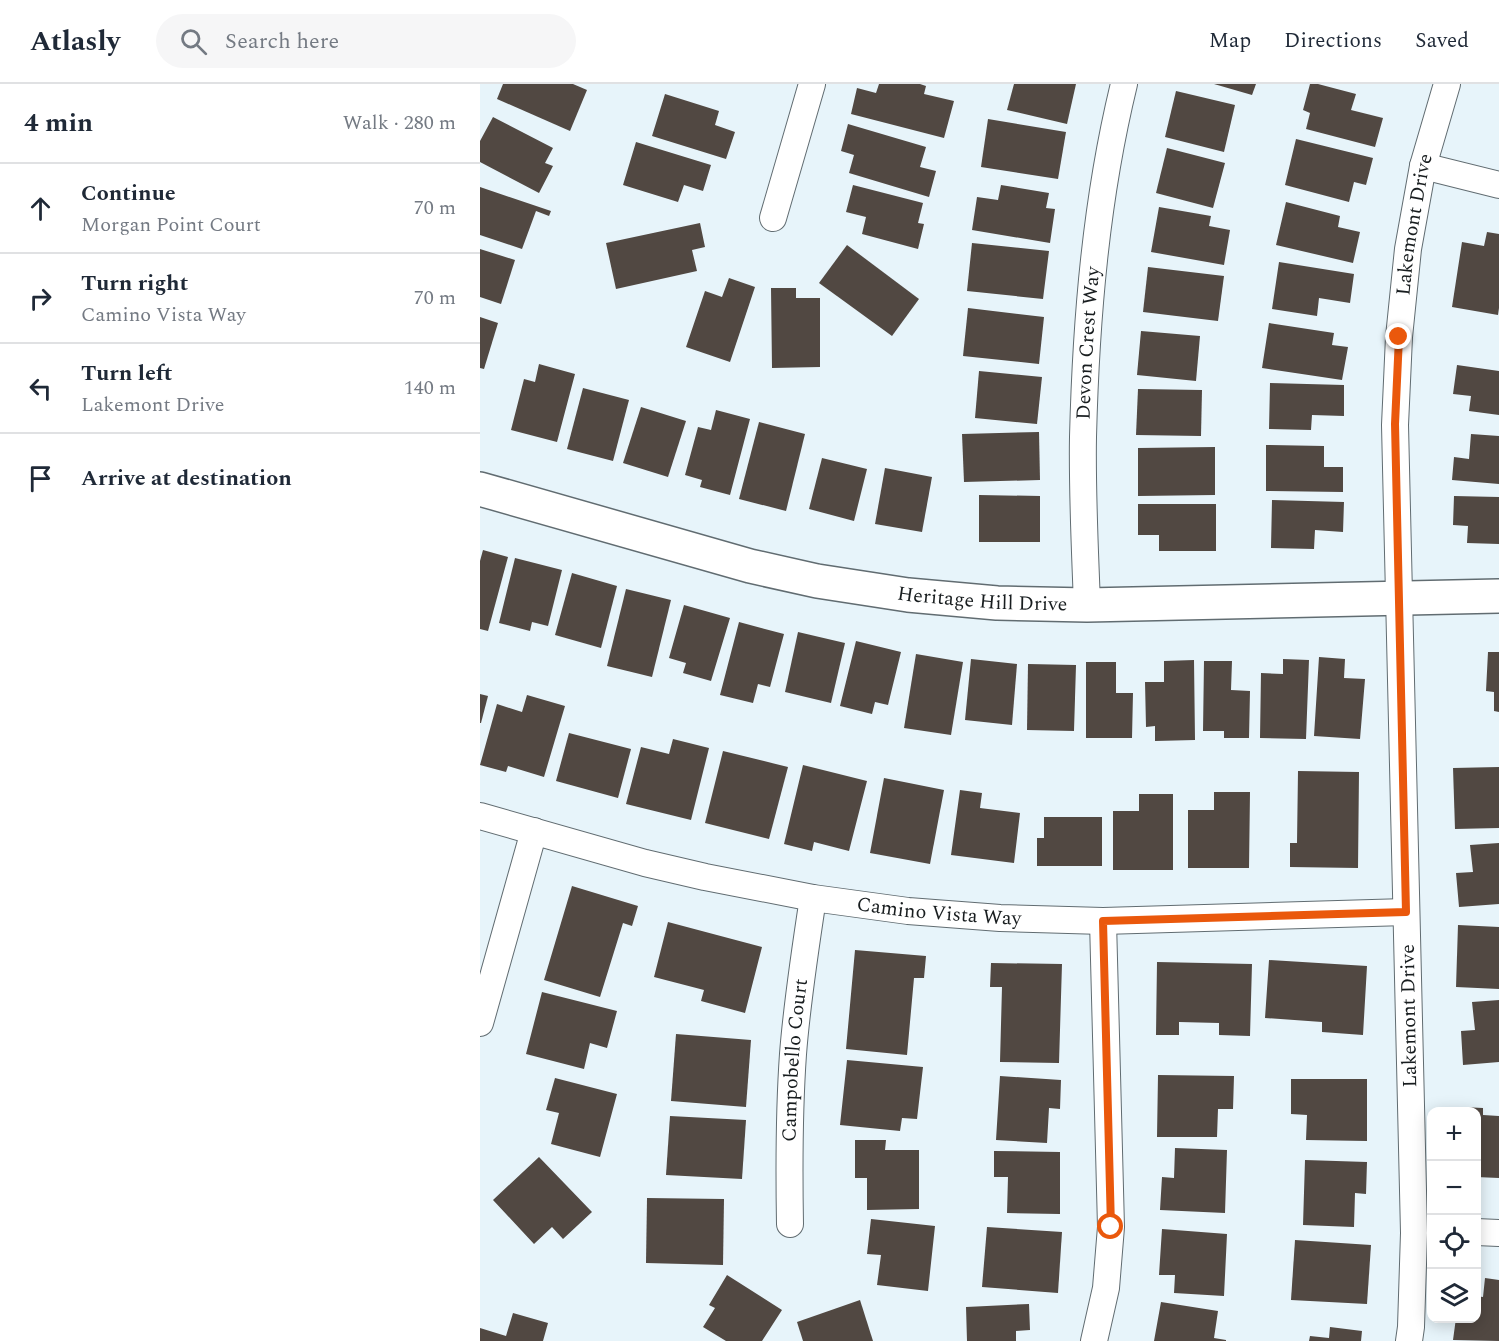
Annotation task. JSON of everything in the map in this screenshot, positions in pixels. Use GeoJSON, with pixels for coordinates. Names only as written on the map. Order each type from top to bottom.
{"type":"FeatureCollection","features":[{"type":"Feature","properties":{"kind":"street"},"geometry":{"type":"LineString","coordinates":[[773,218],[812,84]]}},
{"type":"Feature","properties":{"kind":"street","name":"Devon Crest Way"},"geometry":{"type":"LineString","coordinates":[[1087,605],[1083,438],[1087,329],[1098,219],[1124,84]]}},
{"type":"Feature","properties":{"kind":"street","name":"Lakemont Drive"},"geometry":{"type":"LineString","coordinates":[[1409,1341],[1423,1233],[1406,912],[1395,424],[1399,337],[1408,249],[1423,166],[1446,84]]}},
{"type":"Feature","properties":{"kind":"street"},"geometry":{"type":"LineString","coordinates":[[1423,166],[1499,184]]}},
{"type":"Feature","properties":{"kind":"street","name":"Heritage Hill Drive"},"geometry":{"type":"LineString","coordinates":[[480,489],[750,566],[817,581],[908,596],[997,603],[1087,605],[1499,596]]}},
{"type":"Feature","properties":{"kind":"street","name":"Camino Vista Way"},"geometry":{"type":"LineString","coordinates":[[480,816],[645,863],[705,877],[813,898],[908,911],[1000,918],[1103,921],[1406,912]]}},
{"type":"Feature","properties":{"kind":"street"},"geometry":{"type":"LineString","coordinates":[[480,1023],[534,831]]}},
{"type":"Feature","properties":{"kind":"street","name":"Campobello Court"},"geometry":{"type":"LineString","coordinates":[[790,1224],[789,1153],[794,1052],[805,948],[813,898]]}},
{"type":"Feature","properties":{"kind":"street"},"geometry":{"type":"LineString","coordinates":[[1094,1341],[1106,1288],[1111,1227],[1103,921]]}},
{"type":"Feature","properties":{"kind":"street"},"geometry":{"type":"LineString","coordinates":[[1481,1232],[1499,1233]]}},
{"type":"Feature","properties":{"kind":"building"},"geometry":{"type":"Polygon","coordinates":[[[503,84],[573,84],[587,90],[570,131],[497,99],[503,84]]]}},
{"type":"Feature","properties":{"kind":"building"},"geometry":{"type":"Polygon","coordinates":[[[879,84],[920,84],[926,86],[924,94],[954,101],[944,138],[851,114],[857,88],[876,93],[879,84]]]}},
{"type":"Feature","properties":{"kind":"building"},"geometry":{"type":"Polygon","coordinates":[[[1014,84],[1076,84],[1067,124],[1007,110],[1014,84]]]}},
{"type":"Feature","properties":{"kind":"building"},"geometry":{"type":"Polygon","coordinates":[[[1214,84],[1256,84],[1252,95],[1214,84]]]}},
{"type":"Feature","properties":{"kind":"building"},"geometry":{"type":"Polygon","coordinates":[[[1310,84],[1356,94],[1351,110],[1383,118],[1375,147],[1306,129],[1310,113],[1303,110],[1310,84]]]}},
{"type":"Feature","properties":{"kind":"building"},"geometry":{"type":"Polygon","coordinates":[[[1176,91],[1235,105],[1224,152],[1165,137],[1176,91]]]}},
{"type":"Feature","properties":{"kind":"building"},"geometry":{"type":"Polygon","coordinates":[[[665,94],[719,111],[715,125],[735,132],[726,159],[652,136],[665,94]]]}},
{"type":"Feature","properties":{"kind":"building"},"geometry":{"type":"Polygon","coordinates":[[[493,117],[553,148],[545,163],[553,166],[539,193],[480,162],[480,141],[493,117]]]}},
{"type":"Feature","properties":{"kind":"building"},"geometry":{"type":"Polygon","coordinates":[[[988,119],[1066,132],[1058,179],[981,167],[988,119]]]}},
{"type":"Feature","properties":{"kind":"building"},"geometry":{"type":"Polygon","coordinates":[[[848,124],[926,147],[920,167],[936,171],[929,197],[849,173],[854,155],[841,151],[848,124]]]}},
{"type":"Feature","properties":{"kind":"building"},"geometry":{"type":"Polygon","coordinates":[[[1296,139],[1373,158],[1366,185],[1354,182],[1349,202],[1285,185],[1296,139]]]}},
{"type":"Feature","properties":{"kind":"building"},"geometry":{"type":"Polygon","coordinates":[[[636,142],[711,165],[703,191],[684,185],[678,202],[623,185],[636,142]]]}},
{"type":"Feature","properties":{"kind":"building"},"geometry":{"type":"Polygon","coordinates":[[[1167,148],[1225,163],[1213,208],[1156,193],[1167,148]]]}},
{"type":"Feature","properties":{"kind":"building"},"geometry":{"type":"Polygon","coordinates":[[[853,185],[923,203],[918,223],[924,224],[918,249],[862,234],[866,217],[846,212],[853,185]]]}},
{"type":"Feature","properties":{"kind":"building"},"geometry":{"type":"Polygon","coordinates":[[[1001,185],[1049,193],[1046,208],[1055,209],[1050,243],[972,230],[977,197],[998,200],[1001,185]]]}},
{"type":"Feature","properties":{"kind":"building"},"geometry":{"type":"Polygon","coordinates":[[[480,187],[551,211],[549,216],[536,211],[522,249],[480,235],[480,187]]]}},
{"type":"Feature","properties":{"kind":"building"},"geometry":{"type":"Polygon","coordinates":[[[1286,202],[1340,216],[1338,227],[1360,232],[1353,263],[1276,245],[1286,202]]]}},
{"type":"Feature","properties":{"kind":"building"},"geometry":{"type":"Polygon","coordinates":[[[1159,207],[1211,216],[1209,226],[1230,230],[1224,265],[1151,252],[1159,207]]]}},
{"type":"Feature","properties":{"kind":"building"},"geometry":{"type":"Polygon","coordinates":[[[700,223],[705,247],[692,250],[697,271],[616,289],[606,243],[700,223]]]}},
{"type":"Feature","properties":{"kind":"building"},"geometry":{"type":"Polygon","coordinates":[[[1487,232],[1499,234],[1498,315],[1452,307],[1462,242],[1484,246],[1487,232]]]}},
{"type":"Feature","properties":{"kind":"building"},"geometry":{"type":"Polygon","coordinates":[[[972,243],[1049,251],[1043,299],[967,291],[972,243]]]}},
{"type":"Feature","properties":{"kind":"building"},"geometry":{"type":"Polygon","coordinates":[[[847,245],[919,299],[892,336],[819,283],[847,245]]]}},
{"type":"Feature","properties":{"kind":"building"},"geometry":{"type":"Polygon","coordinates":[[[480,249],[515,260],[501,304],[480,297],[480,249]]]}},
{"type":"Feature","properties":{"kind":"building"},"geometry":{"type":"Polygon","coordinates":[[[1279,262],[1354,274],[1350,303],[1319,298],[1317,316],[1272,309],[1279,262]]]}},
{"type":"Feature","properties":{"kind":"building"},"geometry":{"type":"Polygon","coordinates":[[[1148,267],[1224,276],[1218,321],[1143,312],[1148,267]]]}},
{"type":"Feature","properties":{"kind":"building"},"geometry":{"type":"Polygon","coordinates":[[[729,278],[755,287],[730,362],[686,347],[705,291],[722,297],[729,278]]]}},
{"type":"Feature","properties":{"kind":"building"},"geometry":{"type":"Polygon","coordinates":[[[771,288],[796,288],[796,298],[820,298],[820,367],[772,368],[771,288]]]}},
{"type":"Feature","properties":{"kind":"building"},"geometry":{"type":"Polygon","coordinates":[[[968,308],[1044,317],[1039,364],[963,356],[968,308]]]}},
{"type":"Feature","properties":{"kind":"building"},"geometry":{"type":"Polygon","coordinates":[[[480,317],[498,323],[484,369],[480,368],[480,317]]]}},
{"type":"Feature","properties":{"kind":"building"},"geometry":{"type":"Polygon","coordinates":[[[1269,323],[1334,333],[1332,345],[1348,347],[1342,380],[1262,368],[1269,323]]]}},
{"type":"Feature","properties":{"kind":"building"},"geometry":{"type":"Polygon","coordinates":[[[1141,331],[1200,336],[1196,381],[1137,375],[1141,331]]]}},
{"type":"Feature","properties":{"kind":"building"},"geometry":{"type":"Polygon","coordinates":[[[539,364],[575,374],[557,442],[511,430],[524,379],[535,382],[539,364]]]}},
{"type":"Feature","properties":{"kind":"building"},"geometry":{"type":"Polygon","coordinates":[[[1457,365],[1499,371],[1499,415],[1469,411],[1471,396],[1453,394],[1457,365]]]}},
{"type":"Feature","properties":{"kind":"building"},"geometry":{"type":"Polygon","coordinates":[[[979,371],[1042,377],[1037,424],[975,418],[979,371]]]}},
{"type":"Feature","properties":{"kind":"building"},"geometry":{"type":"Polygon","coordinates":[[[1270,383],[1344,385],[1344,416],[1312,415],[1311,430],[1269,429],[1270,383]]]}},
{"type":"Feature","properties":{"kind":"building"},"geometry":{"type":"Polygon","coordinates":[[[583,388],[629,400],[613,461],[567,449],[583,388]]]}},
{"type":"Feature","properties":{"kind":"building"},"geometry":{"type":"Polygon","coordinates":[[[1138,389],[1202,390],[1201,436],[1136,435],[1138,389]]]}},
{"type":"Feature","properties":{"kind":"building"},"geometry":{"type":"Polygon","coordinates":[[[641,407],[686,421],[668,477],[623,463],[641,407]]]}},
{"type":"Feature","properties":{"kind":"building"},"geometry":{"type":"Polygon","coordinates":[[[716,410],[750,419],[730,495],[700,487],[702,480],[685,475],[698,427],[711,430],[716,410]]]}},
{"type":"Feature","properties":{"kind":"building"},"geometry":{"type":"Polygon","coordinates":[[[759,422],[805,434],[786,511],[739,499],[759,422]]]}},
{"type":"Feature","properties":{"kind":"building"},"geometry":{"type":"Polygon","coordinates":[[[1039,432],[1040,480],[964,482],[962,434],[1039,432]]]}},
{"type":"Feature","properties":{"kind":"building"},"geometry":{"type":"Polygon","coordinates":[[[1471,434],[1499,436],[1499,484],[1452,480],[1454,457],[1469,459],[1471,434]]]}},
{"type":"Feature","properties":{"kind":"building"},"geometry":{"type":"Polygon","coordinates":[[[1266,445],[1324,446],[1324,467],[1343,467],[1343,492],[1266,491],[1266,445]]]}},
{"type":"Feature","properties":{"kind":"building"},"geometry":{"type":"Polygon","coordinates":[[[1215,447],[1215,495],[1138,496],[1138,448],[1215,447]]]}},
{"type":"Feature","properties":{"kind":"building"},"geometry":{"type":"Polygon","coordinates":[[[822,458],[867,469],[854,521],[809,509],[822,458]]]}},
{"type":"Feature","properties":{"kind":"building"},"geometry":{"type":"Polygon","coordinates":[[[885,468],[932,477],[922,532],[875,524],[885,468]]]}},
{"type":"Feature","properties":{"kind":"building"},"geometry":{"type":"Polygon","coordinates":[[[979,495],[1040,496],[1040,542],[979,542],[979,495]]]}},
{"type":"Feature","properties":{"kind":"building"},"geometry":{"type":"Polygon","coordinates":[[[1454,496],[1499,497],[1499,544],[1467,543],[1468,526],[1453,525],[1454,496]]]}},
{"type":"Feature","properties":{"kind":"building"},"geometry":{"type":"Polygon","coordinates":[[[1272,500],[1344,502],[1343,532],[1315,530],[1314,549],[1271,548],[1272,500]]]}},
{"type":"Feature","properties":{"kind":"building"},"geometry":{"type":"Polygon","coordinates":[[[1138,504],[1216,504],[1216,551],[1159,551],[1159,535],[1138,535],[1138,504]]]}},
{"type":"Feature","properties":{"kind":"building"},"geometry":{"type":"Polygon","coordinates":[[[483,550],[508,557],[488,631],[480,629],[480,561],[483,550]]]}},
{"type":"Feature","properties":{"kind":"building"},"geometry":{"type":"Polygon","coordinates":[[[515,558],[562,570],[548,626],[532,622],[530,631],[499,623],[515,558]]]}},
{"type":"Feature","properties":{"kind":"building"},"geometry":{"type":"Polygon","coordinates":[[[572,573],[617,586],[601,648],[555,635],[572,573]]]}},
{"type":"Feature","properties":{"kind":"building"},"geometry":{"type":"Polygon","coordinates":[[[626,589],[671,600],[652,677],[607,666],[626,589]]]}},
{"type":"Feature","properties":{"kind":"building"},"geometry":{"type":"Polygon","coordinates":[[[684,605],[730,618],[711,681],[683,673],[686,663],[669,658],[684,605]]]}},
{"type":"Feature","properties":{"kind":"building"},"geometry":{"type":"Polygon","coordinates":[[[739,622],[784,634],[770,687],[758,684],[753,703],[720,695],[739,622]]]}},
{"type":"Feature","properties":{"kind":"building"},"geometry":{"type":"Polygon","coordinates":[[[798,632],[845,643],[831,703],[785,692],[798,632]]]}},
{"type":"Feature","properties":{"kind":"building"},"geometry":{"type":"Polygon","coordinates":[[[856,641],[901,652],[888,705],[875,702],[872,714],[840,706],[856,641]]]}},
{"type":"Feature","properties":{"kind":"building"},"geometry":{"type":"Polygon","coordinates":[[[1488,652],[1499,652],[1499,712],[1494,711],[1494,692],[1486,691],[1488,652]]]}},
{"type":"Feature","properties":{"kind":"building"},"geometry":{"type":"Polygon","coordinates":[[[916,654],[963,662],[951,735],[904,728],[916,654]]]}},
{"type":"Feature","properties":{"kind":"building"},"geometry":{"type":"Polygon","coordinates":[[[1319,657],[1345,659],[1344,678],[1365,679],[1360,739],[1314,736],[1319,657]]]}},
{"type":"Feature","properties":{"kind":"building"},"geometry":{"type":"Polygon","coordinates":[[[971,659],[1017,664],[1012,725],[965,720],[971,659]]]}},
{"type":"Feature","properties":{"kind":"building"},"geometry":{"type":"Polygon","coordinates":[[[1283,659],[1309,660],[1306,739],[1260,738],[1261,673],[1283,674],[1283,659]]]}},
{"type":"Feature","properties":{"kind":"building"},"geometry":{"type":"Polygon","coordinates":[[[1194,660],[1195,740],[1155,741],[1155,726],[1146,727],[1145,682],[1164,682],[1164,661],[1194,660]]]}},
{"type":"Feature","properties":{"kind":"building"},"geometry":{"type":"Polygon","coordinates":[[[1204,661],[1232,661],[1231,690],[1250,691],[1249,738],[1224,738],[1224,731],[1203,731],[1204,661]]]}},
{"type":"Feature","properties":{"kind":"building"},"geometry":{"type":"Polygon","coordinates":[[[1086,662],[1116,662],[1116,693],[1133,693],[1132,738],[1086,738],[1086,662]]]}},
{"type":"Feature","properties":{"kind":"building"},"geometry":{"type":"Polygon","coordinates":[[[1028,664],[1076,665],[1074,731],[1027,730],[1028,664]]]}},
{"type":"Feature","properties":{"kind":"building"},"geometry":{"type":"Polygon","coordinates":[[[480,694],[488,696],[481,723],[480,723],[480,694]]]}},
{"type":"Feature","properties":{"kind":"building"},"geometry":{"type":"Polygon","coordinates":[[[527,695],[565,706],[544,777],[508,766],[506,772],[480,765],[497,704],[522,712],[527,695]]]}},
{"type":"Feature","properties":{"kind":"building"},"geometry":{"type":"Polygon","coordinates":[[[569,733],[631,749],[618,798],[556,781],[569,733]]]}},
{"type":"Feature","properties":{"kind":"building"},"geometry":{"type":"Polygon","coordinates":[[[673,739],[709,748],[691,820],[626,804],[641,747],[669,754],[673,739]]]}},
{"type":"Feature","properties":{"kind":"building"},"geometry":{"type":"Polygon","coordinates":[[[723,751],[788,767],[769,839],[705,823],[723,751]]]}},
{"type":"Feature","properties":{"kind":"building"},"geometry":{"type":"Polygon","coordinates":[[[803,765],[867,781],[849,851],[814,842],[812,851],[784,844],[803,765]]]}},
{"type":"Feature","properties":{"kind":"building"},"geometry":{"type":"Polygon","coordinates":[[[1499,767],[1499,828],[1455,829],[1453,768],[1499,767]]]}},
{"type":"Feature","properties":{"kind":"building"},"geometry":{"type":"Polygon","coordinates":[[[1298,771],[1359,772],[1358,868],[1290,867],[1290,843],[1297,843],[1298,771]]]}},
{"type":"Feature","properties":{"kind":"building"},"geometry":{"type":"Polygon","coordinates":[[[884,778],[944,790],[930,864],[870,853],[884,778]]]}},
{"type":"Feature","properties":{"kind":"building"},"geometry":{"type":"Polygon","coordinates":[[[960,790],[982,793],[980,808],[1020,813],[1014,863],[951,855],[960,790]]]}},
{"type":"Feature","properties":{"kind":"building"},"geometry":{"type":"Polygon","coordinates":[[[1214,792],[1250,792],[1249,868],[1188,868],[1188,810],[1214,810],[1214,792]]]}},
{"type":"Feature","properties":{"kind":"building"},"geometry":{"type":"Polygon","coordinates":[[[1139,794],[1173,794],[1173,870],[1113,870],[1113,811],[1139,811],[1139,794]]]}},
{"type":"Feature","properties":{"kind":"building"},"geometry":{"type":"Polygon","coordinates":[[[1044,817],[1102,817],[1102,866],[1037,866],[1037,838],[1044,838],[1044,817]]]}},
{"type":"Feature","properties":{"kind":"building"},"geometry":{"type":"Polygon","coordinates":[[[1499,843],[1499,904],[1459,907],[1456,873],[1473,872],[1470,845],[1499,843]]]}},
{"type":"Feature","properties":{"kind":"building"},"geometry":{"type":"Polygon","coordinates":[[[572,886],[638,906],[632,926],[623,923],[600,997],[544,980],[572,886]]]}},
{"type":"Feature","properties":{"kind":"building"},"geometry":{"type":"Polygon","coordinates":[[[668,922],[762,947],[745,1013],[701,1001],[704,990],[654,977],[668,922]]]}},
{"type":"Feature","properties":{"kind":"building"},"geometry":{"type":"Polygon","coordinates":[[[1458,925],[1499,927],[1499,989],[1456,987],[1458,925]]]}},
{"type":"Feature","properties":{"kind":"building"},"geometry":{"type":"Polygon","coordinates":[[[855,950],[926,956],[924,978],[914,978],[907,1055],[846,1049],[855,950]]]}},
{"type":"Feature","properties":{"kind":"building"},"geometry":{"type":"Polygon","coordinates":[[[1269,960],[1367,966],[1363,1035],[1322,1032],[1322,1022],[1265,1018],[1269,960]]]}},
{"type":"Feature","properties":{"kind":"building"},"geometry":{"type":"Polygon","coordinates":[[[1157,962],[1252,964],[1250,1036],[1219,1035],[1219,1023],[1179,1022],[1179,1035],[1156,1035],[1157,962]]]}},
{"type":"Feature","properties":{"kind":"building"},"geometry":{"type":"Polygon","coordinates":[[[991,963],[1062,964],[1059,1063],[1000,1062],[1002,987],[990,987],[991,963]]]}},
{"type":"Feature","properties":{"kind":"building"},"geometry":{"type":"Polygon","coordinates":[[[542,992],[617,1011],[607,1048],[590,1043],[584,1069],[526,1054],[542,992]]]}},
{"type":"Feature","properties":{"kind":"building"},"geometry":{"type":"Polygon","coordinates":[[[1499,1000],[1499,1062],[1463,1065],[1461,1031],[1475,1030],[1472,1002],[1499,1000]]]}},
{"type":"Feature","properties":{"kind":"building"},"geometry":{"type":"Polygon","coordinates":[[[676,1034],[751,1040],[746,1107],[671,1101],[676,1034]]]}},
{"type":"Feature","properties":{"kind":"building"},"geometry":{"type":"Polygon","coordinates":[[[847,1060],[923,1067],[917,1119],[902,1118],[900,1131],[840,1125],[847,1060]]]}},
{"type":"Feature","properties":{"kind":"building"},"geometry":{"type":"Polygon","coordinates":[[[1158,1075],[1234,1076],[1233,1109],[1218,1109],[1217,1137],[1157,1137],[1158,1075]]]}},
{"type":"Feature","properties":{"kind":"building"},"geometry":{"type":"Polygon","coordinates":[[[1000,1076],[1061,1080],[1060,1109],[1049,1108],[1047,1143],[996,1140],[1000,1076]]]}},
{"type":"Feature","properties":{"kind":"building"},"geometry":{"type":"Polygon","coordinates":[[[555,1078],[617,1094],[600,1157],[551,1144],[559,1113],[546,1110],[555,1078]]]}},
{"type":"Feature","properties":{"kind":"building"},"geometry":{"type":"Polygon","coordinates":[[[1291,1079],[1367,1079],[1367,1141],[1306,1140],[1307,1115],[1291,1114],[1291,1079]]]}},
{"type":"Feature","properties":{"kind":"building"},"geometry":{"type":"Polygon","coordinates":[[[1481,1108],[1483,1108],[1483,1115],[1499,1116],[1499,1178],[1481,1177],[1481,1108]]]}},
{"type":"Feature","properties":{"kind":"building"},"geometry":{"type":"Polygon","coordinates":[[[670,1116],[746,1120],[742,1179],[666,1175],[670,1116]]]}},
{"type":"Feature","properties":{"kind":"building"},"geometry":{"type":"Polygon","coordinates":[[[855,1140],[886,1140],[885,1150],[919,1150],[919,1209],[867,1210],[867,1178],[855,1178],[855,1140]]]}},
{"type":"Feature","properties":{"kind":"building"},"geometry":{"type":"Polygon","coordinates":[[[1175,1148],[1227,1150],[1225,1213],[1160,1210],[1162,1177],[1174,1178],[1175,1148]]]}},
{"type":"Feature","properties":{"kind":"building"},"geometry":{"type":"Polygon","coordinates":[[[994,1151],[1060,1152],[1060,1214],[1007,1213],[1008,1177],[994,1177],[994,1151]]]}},
{"type":"Feature","properties":{"kind":"building"},"geometry":{"type":"Polygon","coordinates":[[[539,1157],[592,1212],[563,1239],[552,1227],[534,1244],[493,1200],[539,1157]]]}},
{"type":"Feature","properties":{"kind":"building"},"geometry":{"type":"Polygon","coordinates":[[[1305,1160],[1367,1162],[1366,1194],[1355,1193],[1354,1227],[1303,1225],[1305,1160]]]}},
{"type":"Feature","properties":{"kind":"building"},"geometry":{"type":"Polygon","coordinates":[[[647,1198],[724,1199],[723,1265],[646,1263],[647,1198]]]}},
{"type":"Feature","properties":{"kind":"building"},"geometry":{"type":"Polygon","coordinates":[[[871,1219],[935,1226],[928,1291],[877,1285],[881,1255],[867,1254],[871,1219]]]}},
{"type":"Feature","properties":{"kind":"building"},"geometry":{"type":"Polygon","coordinates":[[[987,1227],[1062,1232],[1058,1293],[982,1287],[987,1227]]]}},
{"type":"Feature","properties":{"kind":"building"},"geometry":{"type":"Polygon","coordinates":[[[1162,1229],[1227,1234],[1224,1296],[1174,1293],[1175,1275],[1159,1275],[1162,1229]]]}},
{"type":"Feature","properties":{"kind":"building"},"geometry":{"type":"Polygon","coordinates":[[[1295,1240],[1371,1245],[1367,1304],[1291,1300],[1295,1240]]]}},
{"type":"Feature","properties":{"kind":"building"},"geometry":{"type":"Polygon","coordinates":[[[727,1275],[782,1310],[762,1341],[726,1341],[703,1327],[715,1308],[709,1305],[727,1275]]]}},
{"type":"Feature","properties":{"kind":"building"},"geometry":{"type":"Polygon","coordinates":[[[1485,1278],[1499,1280],[1499,1341],[1453,1340],[1455,1323],[1481,1323],[1481,1297],[1483,1297],[1485,1278]]]}},
{"type":"Feature","properties":{"kind":"building"},"geometry":{"type":"Polygon","coordinates":[[[860,1300],[873,1341],[803,1341],[797,1322],[860,1300]]]}},
{"type":"Feature","properties":{"kind":"building"},"geometry":{"type":"Polygon","coordinates":[[[1161,1302],[1218,1311],[1214,1338],[1226,1341],[1154,1341],[1161,1302]]]}},
{"type":"Feature","properties":{"kind":"building"},"geometry":{"type":"Polygon","coordinates":[[[1029,1304],[1030,1330],[1016,1331],[1016,1341],[967,1341],[966,1307],[1029,1304]]]}},
{"type":"Feature","properties":{"kind":"building"},"geometry":{"type":"Polygon","coordinates":[[[513,1313],[548,1323],[543,1341],[480,1341],[480,1328],[506,1336],[513,1313]]]}},
{"type":"Feature","properties":{"kind":"building"},"geometry":{"type":"Polygon","coordinates":[[[1330,1327],[1362,1331],[1361,1341],[1309,1341],[1310,1336],[1329,1338],[1330,1327]]]}},
{"type":"Feature","properties":{"kind":"route"},"geometry":{"type":"LineString","coordinates":[[1111,1227],[1103,921],[1406,912],[1395,424],[1399,337]]}}]}
